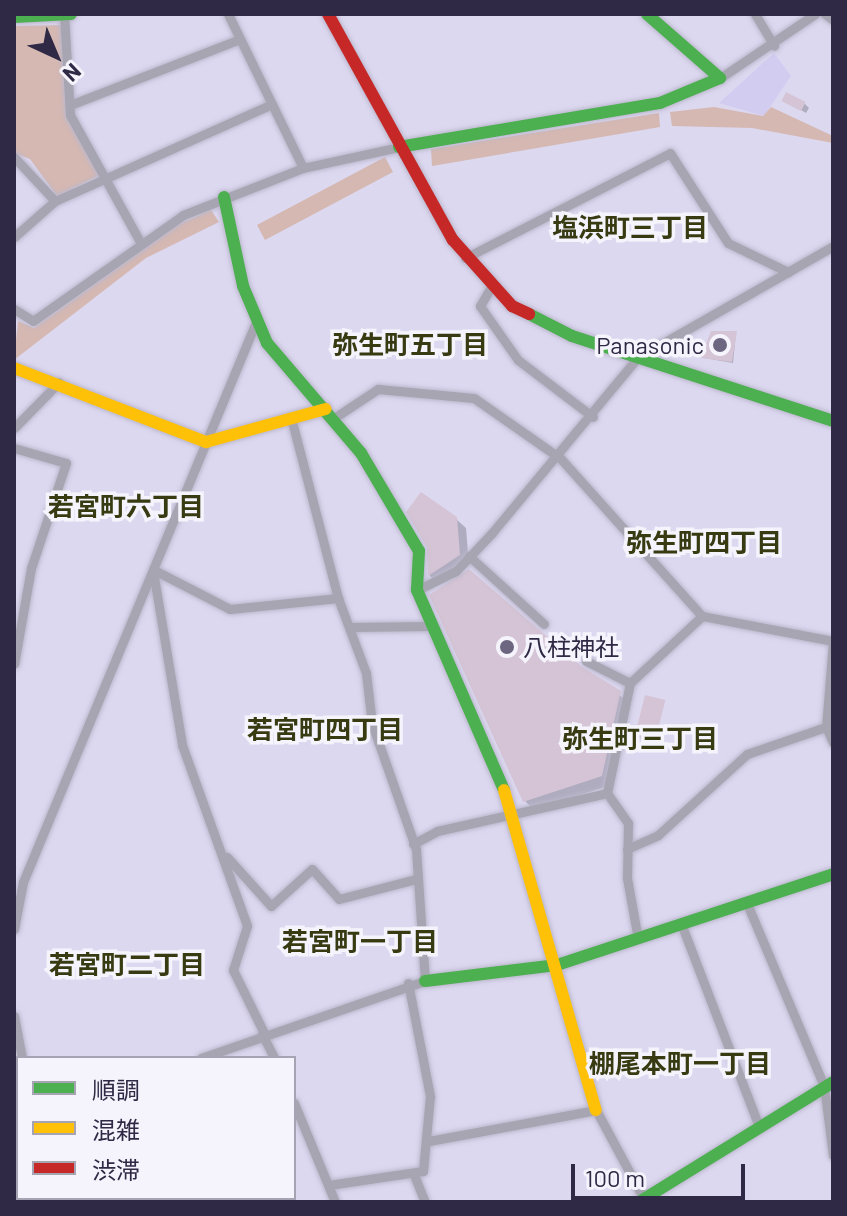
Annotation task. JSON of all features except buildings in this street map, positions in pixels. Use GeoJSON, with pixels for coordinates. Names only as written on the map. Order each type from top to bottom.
{"type":"FeatureCollection","features":[{"type":"Feature","properties":{"kind":"street"},"geometry":{"type":"LineString","coordinates":[[228,14],[267,106],[303,168]]}},
{"type":"Feature","properties":{"kind":"street"},"geometry":{"type":"LineString","coordinates":[[328,14],[399,147],[464,259],[491,287],[539,321],[637,358],[833,421]]}},
{"type":"Feature","properties":{"kind":"street"},"geometry":{"type":"LineString","coordinates":[[647,14],[720,78]]}},
{"type":"Feature","properties":{"kind":"street"},"geometry":{"type":"LineString","coordinates":[[755,14],[774,46]]}},
{"type":"Feature","properties":{"kind":"street"},"geometry":{"type":"LineString","coordinates":[[14,309],[33,321],[139,240],[224,197],[303,168],[399,147],[660,103],[720,78],[774,46],[815,14]]}},
{"type":"Feature","properties":{"kind":"street"},"geometry":{"type":"LineString","coordinates":[[825,14],[833,20]]}},
{"type":"Feature","properties":{"kind":"street"},"geometry":{"type":"LineString","coordinates":[[14,17],[66,15],[70,105],[139,240]]}},
{"type":"Feature","properties":{"kind":"street"},"geometry":{"type":"LineString","coordinates":[[70,105],[238,40]]}},
{"type":"Feature","properties":{"kind":"street"},"geometry":{"type":"LineString","coordinates":[[14,237],[55,201],[104,176],[267,106]]}},
{"type":"Feature","properties":{"kind":"street"},"geometry":{"type":"LineString","coordinates":[[464,259],[670,153],[728,243],[788,272]]}},
{"type":"Feature","properties":{"kind":"street"},"geometry":{"type":"LineString","coordinates":[[14,157],[55,201]]}},
{"type":"Feature","properties":{"kind":"street"},"geometry":{"type":"LineString","coordinates":[[224,197],[256,322],[330,414],[419,551],[417,590],[514,812],[596,1110],[643,1201],[829,1084]]}},
{"type":"Feature","properties":{"kind":"street"},"geometry":{"type":"LineString","coordinates":[[417,590],[469,556],[561,459],[637,358],[833,246]]}},
{"type":"Feature","properties":{"kind":"street"},"geometry":{"type":"LineString","coordinates":[[491,287],[480,306],[518,360],[593,417]]}},
{"type":"Feature","properties":{"kind":"street"},"geometry":{"type":"LineString","coordinates":[[14,929],[23,882],[155,574],[256,322]]}},
{"type":"Feature","properties":{"kind":"street"},"geometry":{"type":"LineString","coordinates":[[14,368],[59,382],[206,442],[330,414],[378,389],[468,397],[561,459],[702,616],[833,641],[826,727],[833,743]]}},
{"type":"Feature","properties":{"kind":"street"},"geometry":{"type":"LineString","coordinates":[[14,428],[59,382]]}},
{"type":"Feature","properties":{"kind":"street"},"geometry":{"type":"LineString","coordinates":[[292,421],[338,598],[351,627],[372,724],[413,844],[425,981]]}},
{"type":"Feature","properties":{"kind":"street"},"geometry":{"type":"LineString","coordinates":[[14,448],[66,463],[25,593],[14,664]]}},
{"type":"Feature","properties":{"kind":"street"},"geometry":{"type":"LineString","coordinates":[[469,556],[544,624]]}},
{"type":"Feature","properties":{"kind":"street"},"geometry":{"type":"LineString","coordinates":[[155,574],[230,609],[338,598]]}},
{"type":"Feature","properties":{"kind":"street"},"geometry":{"type":"LineString","coordinates":[[155,574],[182,745],[227,857],[230,895],[247,926],[233,970],[273,1056]]}},
{"type":"Feature","properties":{"kind":"street"},"geometry":{"type":"LineString","coordinates":[[14,590],[25,593]]}},
{"type":"Feature","properties":{"kind":"street"},"geometry":{"type":"LineString","coordinates":[[607,793],[630,683],[702,616]]}},
{"type":"Feature","properties":{"kind":"street"},"geometry":{"type":"LineString","coordinates":[[351,627],[431,626]]}},
{"type":"Feature","properties":{"kind":"street"},"geometry":{"type":"LineString","coordinates":[[586,661],[630,683]]}},
{"type":"Feature","properties":{"kind":"street"},"geometry":{"type":"LineString","coordinates":[[627,849],[658,835],[747,754],[826,727]]}},
{"type":"Feature","properties":{"kind":"street"},"geometry":{"type":"LineString","coordinates":[[413,844],[514,812],[607,793]]}},
{"type":"Feature","properties":{"kind":"street"},"geometry":{"type":"LineString","coordinates":[[607,793],[625,809],[638,939]]}},
{"type":"Feature","properties":{"kind":"street"},"geometry":{"type":"LineString","coordinates":[[227,857],[271,906],[312,869],[339,899],[416,879]]}},
{"type":"Feature","properties":{"kind":"street"},"geometry":{"type":"LineString","coordinates":[[206,1056],[408,983],[557,965],[748,906],[833,874]]}},
{"type":"Feature","properties":{"kind":"street"},"geometry":{"type":"LineString","coordinates":[[748,906],[829,1084],[833,1155]]}},
{"type":"Feature","properties":{"kind":"street"},"geometry":{"type":"LineString","coordinates":[[682,926],[759,1127]]}},
{"type":"Feature","properties":{"kind":"street"},"geometry":{"type":"LineString","coordinates":[[329,1185],[414,1175],[423,1171],[429,1141],[430,1096],[408,983]]}},
{"type":"Feature","properties":{"kind":"street"},"geometry":{"type":"LineString","coordinates":[[14,1016],[22,1056]]}},
{"type":"Feature","properties":{"kind":"street"},"geometry":{"type":"LineString","coordinates":[[296,1108],[335,1202]]}},
{"type":"Feature","properties":{"kind":"street"},"geometry":{"type":"LineString","coordinates":[[429,1141],[596,1110]]}},
{"type":"Feature","properties":{"kind":"street"},"geometry":{"type":"LineString","coordinates":[[414,1175],[425,1202]]}},
{"type":"Feature","properties":{"kind":"shaded area"},"geometry":{"type":"Polygon","coordinates":[[[66,25],[66,115],[100,175],[57,196],[30,159],[14,153],[14,26],[66,25]]]}},
{"type":"Feature","properties":{"kind":"shaded area"},"geometry":{"type":"Polygon","coordinates":[[[774,53],[791,76],[764,116],[719,103],[774,53]]]}},
{"type":"Feature","properties":{"kind":"shaded area"},"geometry":{"type":"Polygon","coordinates":[[[714,107],[763,116],[771,107],[833,136],[833,143],[752,128],[672,126],[670,112],[714,107]]]}},
{"type":"Feature","properties":{"kind":"shaded area"},"geometry":{"type":"Polygon","coordinates":[[[659,113],[660,127],[432,166],[431,149],[659,113]]]}},
{"type":"Feature","properties":{"kind":"shaded area"},"geometry":{"type":"Polygon","coordinates":[[[385,157],[393,172],[265,240],[257,225],[385,157]]]}},
{"type":"Feature","properties":{"kind":"shaded area"},"geometry":{"type":"Polygon","coordinates":[[[211,210],[219,222],[146,258],[14,360],[18,321],[34,328],[181,223],[211,210]]]}},
{"type":"Feature","properties":{"kind":"traffic: fast"},"geometry":{"type":"LineString","coordinates":[[14,17],[71,14]]}},
{"type":"Feature","properties":{"kind":"traffic: fast"},"geometry":{"type":"LineString","coordinates":[[399,147],[660,103],[720,78],[647,14]]}},
{"type":"Feature","properties":{"kind":"traffic: fast"},"geometry":{"type":"LineString","coordinates":[[224,197],[243,286],[267,343],[361,453],[419,551],[417,590],[504,790]]}},
{"type":"Feature","properties":{"kind":"traffic: fast"},"geometry":{"type":"LineString","coordinates":[[529,314],[572,336],[833,421]]}},
{"type":"Feature","properties":{"kind":"traffic: fast"},"geometry":{"type":"LineString","coordinates":[[425,981],[557,965],[833,874]]}},
{"type":"Feature","properties":{"kind":"traffic: fast"},"geometry":{"type":"LineString","coordinates":[[639,1202],[833,1082]]}},
{"type":"Feature","properties":{"kind":"traffic: slow"},"geometry":{"type":"LineString","coordinates":[[14,368],[206,442],[326,409]]}},
{"type":"Feature","properties":{"kind":"traffic: slow"},"geometry":{"type":"LineString","coordinates":[[504,790],[596,1110]]}},
{"type":"Feature","properties":{"kind":"traffic: jam"},"geometry":{"type":"LineString","coordinates":[[328,14],[453,240],[512,306],[529,314]]}},
{"type":"Feature","properties":{"kind":"place","name":"Panasonic"},"geometry":{"type":"Point","coordinates":[720,345]}},
{"type":"Feature","properties":{"kind":"place","name":"八柱神社"},"geometry":{"type":"Point","coordinates":[507,647]}},
{"type":"Feature","properties":{"kind":"district","name":"塩浜町三丁目"},"geometry":{"type":"Point","coordinates":[630,227]}},
{"type":"Feature","properties":{"kind":"district","name":"弥生町五丁目"},"geometry":{"type":"Point","coordinates":[410,344]}},
{"type":"Feature","properties":{"kind":"district","name":"若宮町六丁目"},"geometry":{"type":"Point","coordinates":[126,506]}},
{"type":"Feature","properties":{"kind":"district","name":"弥生町四丁目"},"geometry":{"type":"Point","coordinates":[704,542]}},
{"type":"Feature","properties":{"kind":"district","name":"若宮町四丁目"},"geometry":{"type":"Point","coordinates":[325,729]}},
{"type":"Feature","properties":{"kind":"district","name":"弥生町三丁目"},"geometry":{"type":"Point","coordinates":[640,738]}},
{"type":"Feature","properties":{"kind":"district","name":"若宮町一丁目"},"geometry":{"type":"Point","coordinates":[360,941]}},
{"type":"Feature","properties":{"kind":"district","name":"若宮町二丁目"},"geometry":{"type":"Point","coordinates":[127,964]}},
{"type":"Feature","properties":{"kind":"district","name":"棚尾本町一丁目"},"geometry":{"type":"Point","coordinates":[680,1063]}}]}
